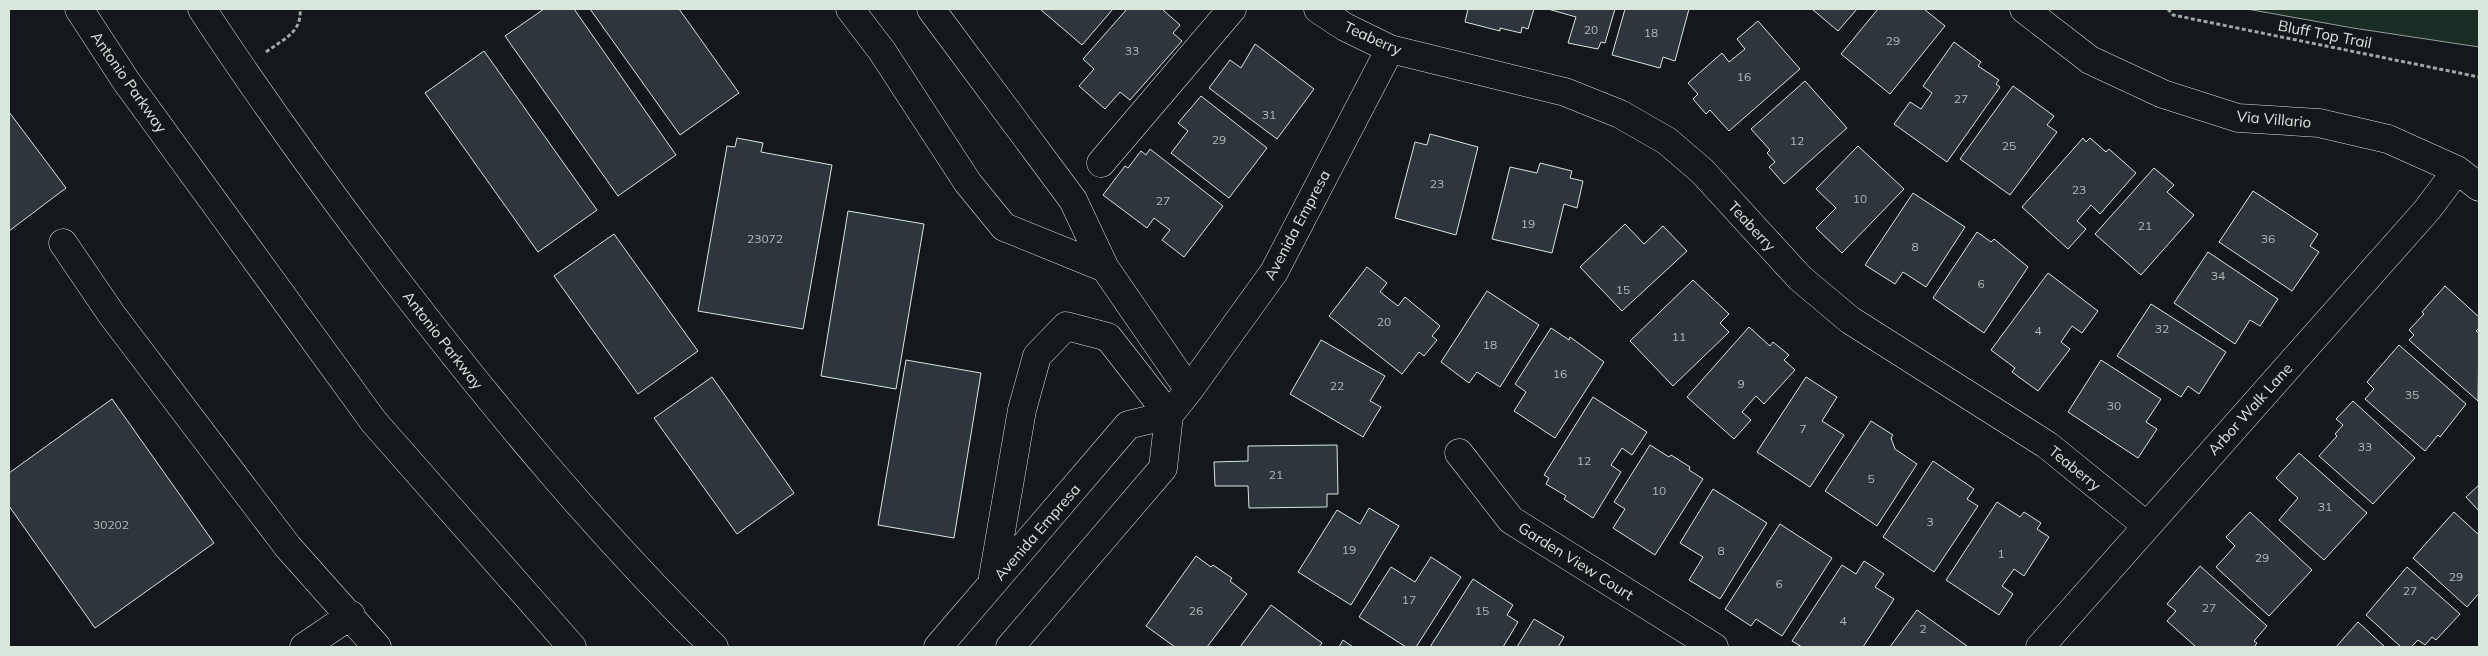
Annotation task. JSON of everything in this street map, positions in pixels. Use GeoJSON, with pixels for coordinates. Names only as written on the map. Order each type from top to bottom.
{"type":"FeatureCollection","features":[{"type":"Feature","properties":{"kind":"street","name":"Antonio Parkway"},"geometry":{"type":"LineString","coordinates":[[79,9],[126,81],[374,422],[572,647]]}},
{"type":"Feature","properties":{"kind":"street","name":"Antonio Parkway"},"geometry":{"type":"LineString","coordinates":[[202,9],[320,180],[490,400],[582,508],[663,597],[714,647]]}},
{"type":"Feature","properties":{"kind":"street"},"geometry":{"type":"LineString","coordinates":[[850,9],[882,51],[968,183],[1004,227],[1106,268]]}},
{"type":"Feature","properties":{"kind":"street"},"geometry":{"type":"LineString","coordinates":[[931,9],[1073,200],[1106,268],[1189,390]]}},
{"type":"Feature","properties":{"kind":"street"},"geometry":{"type":"LineString","coordinates":[[1101,163],[1232,9]]}},
{"type":"Feature","properties":{"kind":"street","name":"Teaberry"},"geometry":{"type":"LineString","coordinates":[[1318,9],[1345,27],[1390,49],[1565,92],[1620,114],[1667,141],[1702,171],[1800,278],[1850,320],[2046,445],[2147,526]]}},
{"type":"Feature","properties":{"kind":"street","name":"Via Villario"},"geometry":{"type":"LineString","coordinates":[[2024,9],[2090,60],[2163,94],[2238,118],[2319,123],[2388,139],[2457,170],[2479,186]]}},
{"type":"Feature","properties":{"kind":"street","name":"Avenida Empresa"},"geometry":{"type":"LineString","coordinates":[[938,647],[1128,425],[1168,414],[1189,390],[1274,272],[1390,49]]}},
{"type":"Feature","properties":{"kind":"street","name":"Arbor Walk Lane"},"geometry":{"type":"LineString","coordinates":[[2040,647],[2427,210],[2457,170]]}},
{"type":"Feature","properties":{"kind":"street"},"geometry":{"type":"LineString","coordinates":[[63,243],[112,315],[288,547],[351,615],[377,647]]}},
{"type":"Feature","properties":{"kind":"street"},"geometry":{"type":"LineString","coordinates":[[992,583],[1022,410],[1037,356],[1066,326],[1108,337],[1168,414],[1163,468],[1010,647]]}},
{"type":"Feature","properties":{"kind":"street","name":"Garden View Court"},"geometry":{"type":"LineString","coordinates":[[1459,453],[1511,520],[1714,647]]}},
{"type":"Feature","properties":{"kind":"street"},"geometry":{"type":"LineString","coordinates":[[304,647],[351,615]]}},
{"type":"Feature","properties":{"kind":"path"},"geometry":{"type":"LineString","coordinates":[[243,69],[296,29],[301,21],[300,9]]}},
{"type":"Feature","properties":{"kind":"path","name":"Bluff Top Trail"},"geometry":{"type":"LineString","coordinates":[[2168,9],[2173,15],[2479,77]]}},
{"type":"Feature","properties":{"kind":"green space"},"geometry":{"type":"Polygon","coordinates":[[[2247,9],[2479,9],[2479,47],[2353,28],[2247,9]]]}},
{"type":"Feature","properties":{"kind":"building"},"geometry":{"type":"Polygon","coordinates":[[[544,9],[574,9],[676,155],[618,196],[505,36],[544,9]]]}},
{"type":"Feature","properties":{"kind":"building"},"geometry":{"type":"Polygon","coordinates":[[[590,9],[679,9],[739,93],[680,135],[590,9]]]}},
{"type":"Feature","properties":{"kind":"building"},"geometry":{"type":"Polygon","coordinates":[[[1040,9],[1113,9],[1082,45],[1040,9]]]}},
{"type":"Feature","properties":{"kind":"building"},"geometry":{"type":"Polygon","coordinates":[[[1127,9],[1162,9],[1180,25],[1173,33],[1182,41],[1130,100],[1120,92],[1105,109],[1079,86],[1094,69],[1083,59],[1127,9]]]}},
{"type":"Feature","properties":{"kind":"building"},"geometry":{"type":"Polygon","coordinates":[[[1468,9],[1534,9],[1528,29],[1522,27],[1521,33],[1500,28],[1500,31],[1465,22],[1468,9]]]}},
{"type":"Feature","properties":{"kind":"building"},"geometry":{"type":"Polygon","coordinates":[[[1548,9],[1615,9],[1605,43],[1601,42],[1598,49],[1568,43],[1576,17],[1548,9]]]}},
{"type":"Feature","properties":{"kind":"building"},"geometry":{"type":"Polygon","coordinates":[[[1625,9],[1689,9],[1675,61],[1663,57],[1660,68],[1612,55],[1625,9]]]}},
{"type":"Feature","properties":{"kind":"building"},"geometry":{"type":"Polygon","coordinates":[[[1812,9],[1857,9],[1838,31],[1812,9]]]}},
{"type":"Feature","properties":{"kind":"building"},"geometry":{"type":"Polygon","coordinates":[[[1878,9],[1924,9],[1945,26],[1890,94],[1841,54],[1878,9]]]}},
{"type":"Feature","properties":{"kind":"building"},"geometry":{"type":"Polygon","coordinates":[[[1758,21],[1800,69],[1729,131],[1710,110],[1706,114],[1693,99],[1698,94],[1688,83],[1722,53],[1729,62],[1745,49],[1737,39],[1758,21]]]}},
{"type":"Feature","properties":{"kind":"building"},"geometry":{"type":"Polygon","coordinates":[[[1954,42],[1981,62],[1978,66],[1999,80],[1996,84],[2000,87],[1947,162],[1894,124],[1910,102],[1921,109],[1932,93],[1923,86],[1954,42]]]}},
{"type":"Feature","properties":{"kind":"building"},"geometry":{"type":"Polygon","coordinates":[[[1255,44],[1314,89],[1277,139],[1209,88],[1230,60],[1241,68],[1255,44]]]}},
{"type":"Feature","properties":{"kind":"building"},"geometry":{"type":"Polygon","coordinates":[[[484,51],[597,210],[538,252],[425,93],[484,51]]]}},
{"type":"Feature","properties":{"kind":"building"},"geometry":{"type":"Polygon","coordinates":[[[1805,81],[1847,128],[1784,184],[1769,167],[1775,162],[1767,153],[1770,150],[1751,129],[1805,81]]]}},
{"type":"Feature","properties":{"kind":"building"},"geometry":{"type":"Polygon","coordinates":[[[2013,86],[2054,116],[2047,125],[2057,132],[2010,195],[1960,159],[2013,86]]]}},
{"type":"Feature","properties":{"kind":"building"},"geometry":{"type":"Polygon","coordinates":[[[1201,96],[1267,148],[1229,198],[1171,153],[1188,131],[1178,123],[1201,96]]]}},
{"type":"Feature","properties":{"kind":"building"},"geometry":{"type":"Polygon","coordinates":[[[9,112],[66,188],[9,231],[9,112]]]}},
{"type":"Feature","properties":{"kind":"building"},"geometry":{"type":"Polygon","coordinates":[[[1430,134],[1478,147],[1456,235],[1395,218],[1415,142],[1427,145],[1430,134]]]}},
{"type":"Feature","properties":{"kind":"building"},"geometry":{"type":"Polygon","coordinates":[[[737,138],[763,143],[761,152],[832,165],[803,329],[698,311],[727,146],[735,147],[737,138]]]}},
{"type":"Feature","properties":{"kind":"building"},"geometry":{"type":"Polygon","coordinates":[[[2083,138],[2086,142],[2090,138],[2106,152],[2109,149],[2136,173],[2100,214],[2091,205],[2077,221],[2086,229],[2068,249],[2022,207],[2083,138]]]}},
{"type":"Feature","properties":{"kind":"building"},"geometry":{"type":"Polygon","coordinates":[[[1858,146],[1904,189],[1842,253],[1816,228],[1836,208],[1816,189],[1858,146]]]}},
{"type":"Feature","properties":{"kind":"building"},"geometry":{"type":"Polygon","coordinates":[[[1150,149],[1223,206],[1184,257],[1162,240],[1170,230],[1154,218],[1147,228],[1103,195],[1125,166],[1128,168],[1141,151],[1146,155],[1150,149]]]}},
{"type":"Feature","properties":{"kind":"building"},"geometry":{"type":"Polygon","coordinates":[[[1540,163],[1572,171],[1570,178],[1583,181],[1577,208],[1564,204],[1552,253],[1492,239],[1510,167],[1537,173],[1540,163]]]}},
{"type":"Feature","properties":{"kind":"building"},"geometry":{"type":"Polygon","coordinates":[[[2154,168],[2174,185],[2167,192],[2194,215],[2141,275],[2095,234],[2154,168]]]}},
{"type":"Feature","properties":{"kind":"building"},"geometry":{"type":"Polygon","coordinates":[[[2253,191],[2318,234],[2310,246],[2319,252],[2292,291],[2219,242],[2253,191]]]}},
{"type":"Feature","properties":{"kind":"building"},"geometry":{"type":"Polygon","coordinates":[[[1913,193],[1965,227],[1926,287],[1903,272],[1895,284],[1865,265],[1913,193]]]}},
{"type":"Feature","properties":{"kind":"building"},"geometry":{"type":"Polygon","coordinates":[[[848,211],[924,224],[896,389],[821,376],[848,211]]]}},
{"type":"Feature","properties":{"kind":"building"},"geometry":{"type":"Polygon","coordinates":[[[1625,224],[1644,244],[1663,226],[1687,251],[1622,311],[1580,267],[1625,224]]]}},
{"type":"Feature","properties":{"kind":"building"},"geometry":{"type":"Polygon","coordinates":[[[1977,232],[1991,242],[1994,239],[2028,267],[1984,333],[1933,298],[1977,232]]]}},
{"type":"Feature","properties":{"kind":"building"},"geometry":{"type":"Polygon","coordinates":[[[614,234],[698,351],[638,394],[554,276],[614,234]]]}},
{"type":"Feature","properties":{"kind":"building"},"geometry":{"type":"Polygon","coordinates":[[[2208,252],[2278,299],[2260,326],[2250,320],[2235,344],[2174,303],[2208,252]]]}},
{"type":"Feature","properties":{"kind":"building"},"geometry":{"type":"Polygon","coordinates":[[[1367,267],[1387,283],[1380,292],[1398,306],[1405,297],[1440,326],[1432,336],[1437,340],[1424,356],[1419,352],[1402,374],[1329,316],[1367,267]]]}},
{"type":"Feature","properties":{"kind":"building"},"geometry":{"type":"Polygon","coordinates":[[[2048,273],[2098,311],[2082,333],[2072,326],[2061,342],[2070,349],[2038,391],[2012,372],[2015,368],[1991,350],[2048,273]]]}},
{"type":"Feature","properties":{"kind":"building"},"geometry":{"type":"Polygon","coordinates":[[[1693,280],[1729,314],[1720,323],[1729,332],[1673,386],[1630,341],[1693,280]]]}},
{"type":"Feature","properties":{"kind":"building"},"geometry":{"type":"Polygon","coordinates":[[[2445,286],[2479,317],[2479,328],[2476,331],[2479,333],[2478,401],[2409,340],[2414,335],[2409,330],[2445,286]]]}},
{"type":"Feature","properties":{"kind":"building"},"geometry":{"type":"Polygon","coordinates":[[[1487,291],[1539,325],[1500,387],[1477,372],[1469,383],[1441,362],[1487,291]]]}},
{"type":"Feature","properties":{"kind":"building"},"geometry":{"type":"Polygon","coordinates":[[[2151,304],[2226,352],[2199,394],[2188,386],[2181,397],[2117,356],[2151,304]]]}},
{"type":"Feature","properties":{"kind":"building"},"geometry":{"type":"Polygon","coordinates":[[[1749,327],[1770,346],[1773,342],[1789,355],[1784,360],[1795,370],[1764,404],[1756,396],[1742,412],[1751,420],[1734,439],[1687,397],[1749,327]]]}},
{"type":"Feature","properties":{"kind":"building"},"geometry":{"type":"Polygon","coordinates":[[[1551,328],[1569,340],[1570,337],[1604,362],[1555,438],[1514,411],[1526,392],[1515,384],[1551,328]]]}},
{"type":"Feature","properties":{"kind":"building"},"geometry":{"type":"Polygon","coordinates":[[[1321,340],[1385,376],[1370,401],[1381,407],[1363,437],[1290,394],[1321,340]]]}},
{"type":"Feature","properties":{"kind":"building"},"geometry":{"type":"Polygon","coordinates":[[[2399,345],[2466,404],[2440,437],[2438,435],[2425,451],[2365,399],[2374,389],[2367,382],[2399,345]]]}},
{"type":"Feature","properties":{"kind":"building"},"geometry":{"type":"Polygon","coordinates":[[[906,360],[981,373],[954,538],[878,525],[906,360]]]}},
{"type":"Feature","properties":{"kind":"building"},"geometry":{"type":"Polygon","coordinates":[[[2101,360],[2161,399],[2146,422],[2157,429],[2138,458],[2068,412],[2101,360]]]}},
{"type":"Feature","properties":{"kind":"building"},"geometry":{"type":"Polygon","coordinates":[[[712,377],[794,493],[737,534],[654,418],[712,377]]]}},
{"type":"Feature","properties":{"kind":"building"},"geometry":{"type":"Polygon","coordinates":[[[1806,377],[1837,397],[1822,421],[1844,435],[1810,487],[1757,452],[1806,377]]]}},
{"type":"Feature","properties":{"kind":"building"},"geometry":{"type":"Polygon","coordinates":[[[1593,397],[1647,432],[1632,455],[1622,448],[1611,465],[1621,472],[1593,518],[1564,499],[1566,496],[1546,484],[1549,478],[1544,475],[1593,397]]]}},
{"type":"Feature","properties":{"kind":"building"},"geometry":{"type":"Polygon","coordinates":[[[112,399],[214,543],[95,628],[9,506],[9,473],[112,399]]]}},
{"type":"Feature","properties":{"kind":"building"},"geometry":{"type":"Polygon","coordinates":[[[2353,401],[2415,458],[2373,504],[2319,456],[2337,436],[2335,434],[2343,425],[2336,419],[2353,401]]]}},
{"type":"Feature","properties":{"kind":"building"},"geometry":{"type":"Polygon","coordinates":[[[1871,421],[1893,435],[1891,438],[1895,449],[1917,464],[1877,526],[1825,491],[1871,421]]]}},
{"type":"Feature","properties":{"kind":"building"},"geometry":{"type":"Polygon","coordinates":[[[1337,445],[1338,494],[1327,494],[1327,507],[1249,508],[1248,486],[1215,486],[1214,462],[1248,461],[1248,446],[1337,445]]]}},
{"type":"Feature","properties":{"kind":"building"},"geometry":{"type":"Polygon","coordinates":[[[1650,445],[1690,467],[1689,470],[1703,479],[1655,555],[1613,528],[1625,509],[1614,502],[1650,445]]]}},
{"type":"Feature","properties":{"kind":"building"},"geometry":{"type":"Polygon","coordinates":[[[2299,453],[2367,513],[2324,560],[2279,520],[2298,498],[2276,478],[2299,453]]]}},
{"type":"Feature","properties":{"kind":"building"},"geometry":{"type":"Polygon","coordinates":[[[1933,461],[1974,489],[1967,499],[1978,506],[1934,572],[1883,537],[1933,461]]]}},
{"type":"Feature","properties":{"kind":"building"},"geometry":{"type":"Polygon","coordinates":[[[2479,485],[2479,511],[2466,497],[2479,485]]]}},
{"type":"Feature","properties":{"kind":"building"},"geometry":{"type":"Polygon","coordinates":[[[1713,489],[1767,523],[1720,599],[1689,580],[1703,557],[1680,543],[1713,489]]]}},
{"type":"Feature","properties":{"kind":"building"},"geometry":{"type":"Polygon","coordinates":[[[1997,502],[2020,517],[2024,512],[2041,523],[2037,529],[2049,537],[2024,576],[2014,569],[2002,586],[2013,594],[1999,615],[1946,580],[1997,502]]]}},
{"type":"Feature","properties":{"kind":"building"},"geometry":{"type":"Polygon","coordinates":[[[1369,508],[1399,526],[1351,605],[1298,572],[1337,510],[1360,524],[1369,508]]]}},
{"type":"Feature","properties":{"kind":"building"},"geometry":{"type":"Polygon","coordinates":[[[2250,512],[2312,570],[2269,616],[2216,567],[2235,546],[2226,537],[2250,512]]]}},
{"type":"Feature","properties":{"kind":"building"},"geometry":{"type":"Polygon","coordinates":[[[2454,512],[2479,535],[2479,593],[2467,607],[2413,558],[2454,512]]]}},
{"type":"Feature","properties":{"kind":"building"},"geometry":{"type":"Polygon","coordinates":[[[1780,524],[1832,558],[1782,636],[1756,619],[1751,626],[1725,609],[1780,524]]]}},
{"type":"Feature","properties":{"kind":"building"},"geometry":{"type":"Polygon","coordinates":[[[1196,556],[1211,567],[1213,565],[1232,578],[1230,581],[1247,594],[1207,647],[1175,647],[1146,626],[1196,556]]]}},
{"type":"Feature","properties":{"kind":"building"},"geometry":{"type":"Polygon","coordinates":[[[1431,557],[1461,577],[1416,647],[1406,647],[1359,617],[1391,567],[1415,582],[1431,557]]]}},
{"type":"Feature","properties":{"kind":"building"},"geometry":{"type":"Polygon","coordinates":[[[1864,561],[1884,574],[1875,587],[1894,599],[1863,647],[1802,647],[1792,641],[1842,565],[1856,574],[1864,561]]]}},
{"type":"Feature","properties":{"kind":"building"},"geometry":{"type":"Polygon","coordinates":[[[2200,566],[2267,626],[2254,641],[2257,643],[2254,647],[2196,647],[2167,621],[2176,611],[2167,604],[2200,566]]]}},
{"type":"Feature","properties":{"kind":"building"},"geometry":{"type":"Polygon","coordinates":[[[2407,567],[2460,614],[2436,640],[2432,637],[2425,645],[2418,640],[2411,647],[2401,647],[2366,615],[2407,567]]]}},
{"type":"Feature","properties":{"kind":"building"},"geometry":{"type":"Polygon","coordinates":[[[1473,579],[1513,605],[1507,615],[1518,622],[1503,647],[1430,647],[1473,579]]]}},
{"type":"Feature","properties":{"kind":"building"},"geometry":{"type":"Polygon","coordinates":[[[1271,605],[1322,643],[1319,647],[1240,647],[1271,605]]]}},
{"type":"Feature","properties":{"kind":"building"},"geometry":{"type":"Polygon","coordinates":[[[1917,610],[1967,646],[1890,647],[1917,610]]]}},
{"type":"Feature","properties":{"kind":"building"},"geometry":{"type":"Polygon","coordinates":[[[1534,619],[1564,637],[1558,647],[1517,647],[1534,619]]]}},
{"type":"Feature","properties":{"kind":"building"},"geometry":{"type":"Polygon","coordinates":[[[2358,622],[2385,647],[2336,647],[2358,622]]]}},
{"type":"Feature","properties":{"kind":"building"},"geometry":{"type":"Polygon","coordinates":[[[1343,640],[1353,647],[1339,647],[1343,640]]]}}]}
